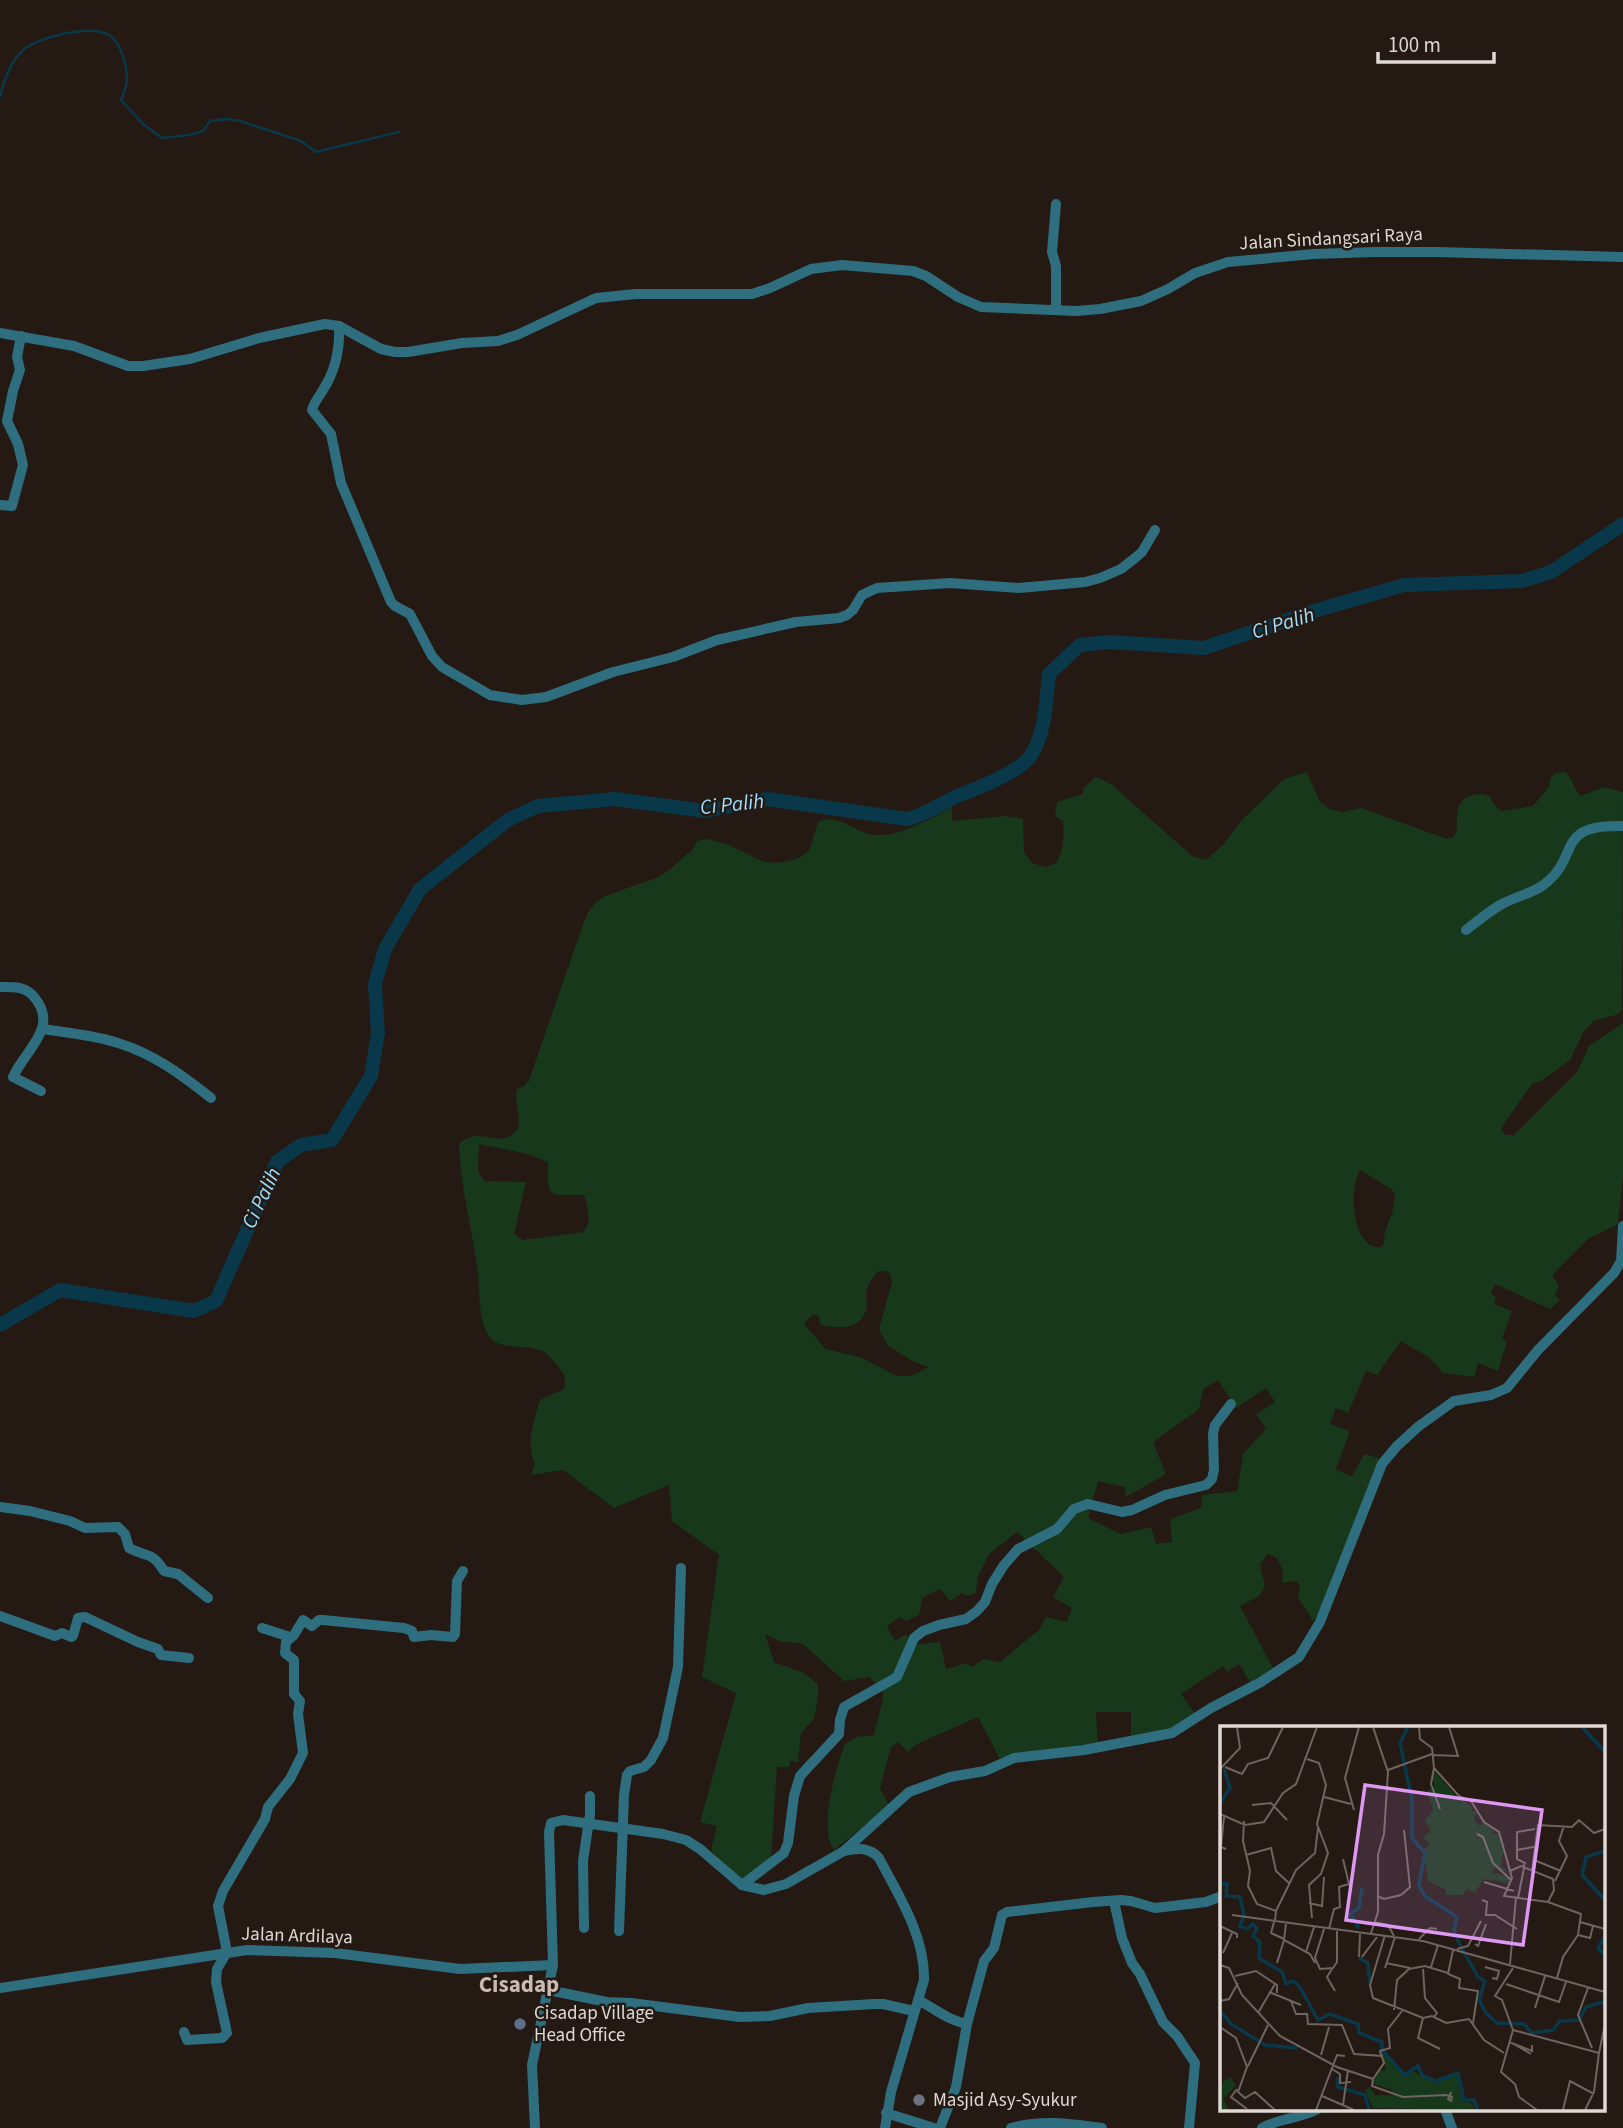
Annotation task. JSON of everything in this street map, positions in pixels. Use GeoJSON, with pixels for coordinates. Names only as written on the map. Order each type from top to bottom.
{"type":"FeatureCollection","features":[{"type":"Feature","properties":{"kind":"street"},"geometry":{"type":"LineString","coordinates":[[1056,204],[1052,252],[1056,265],[1056,310]]}},
{"type":"Feature","properties":{"kind":"street","name":"Jalan Sindangsari Raya"},"geometry":{"type":"LineString","coordinates":[[339,326],[381,349],[395,352],[462,343],[488,343],[517,335],[596,298],[636,294],[752,294],[811,269],[842,265],[920,273],[970,304],[981,307],[1056,310],[1100,309],[1141,300],[1168,289],[1195,273],[1228,262],[1314,254],[1437,251],[1623,257]]}},
{"type":"Feature","properties":{"kind":"street"},"geometry":{"type":"LineString","coordinates":[[0,333],[74,346],[128,366],[143,366],[190,359],[294,329],[325,324],[339,326],[340,345],[336,361],[312,410],[331,433],[341,483],[391,602],[394,606],[407,610],[432,656],[442,667],[489,695],[499,697],[522,700],[546,697],[613,672],[673,657],[717,640],[796,622],[839,618],[853,610],[862,595],[877,588],[950,583],[1019,588],[1100,578],[1121,569],[1142,552],[1155,530]]}},
{"type":"Feature","properties":{"kind":"street"},"geometry":{"type":"LineString","coordinates":[[0,505],[12,506],[23,465],[18,444],[7,421],[20,370],[17,357],[20,336]]}},
{"type":"Feature","properties":{"kind":"street"},"geometry":{"type":"LineString","coordinates":[[1466,930],[1501,905],[1542,886],[1561,866],[1575,837],[1597,827],[1623,826]]}},
{"type":"Feature","properties":{"kind":"street"},"geometry":{"type":"LineString","coordinates":[[0,988],[23,988],[43,1009],[45,1016],[43,1028],[13,1077]]}},
{"type":"Feature","properties":{"kind":"street"},"geometry":{"type":"LineString","coordinates":[[43,1028],[125,1045],[152,1056],[174,1069],[211,1098]]}},
{"type":"Feature","properties":{"kind":"street"},"geometry":{"type":"LineString","coordinates":[[0,1071],[41,1091]]}},
{"type":"Feature","properties":{"kind":"street"},"geometry":{"type":"LineString","coordinates":[[535,2128],[531,2065],[553,1965],[549,1871],[550,1826],[554,1821],[564,1819],[686,1840],[742,1885],[764,1890],[773,1889],[844,1851],[909,1792],[950,1777],[985,1772],[1014,1758],[1084,1750],[1172,1733],[1299,1657],[1320,1622],[1382,1464],[1396,1446],[1454,1401],[1490,1395],[1507,1388],[1538,1350],[1614,1273],[1621,1261],[1623,1226]]}},
{"type":"Feature","properties":{"kind":"street"},"geometry":{"type":"LineString","coordinates":[[742,1885],[783,1853],[789,1843],[794,1796],[800,1776],[839,1734],[844,1707],[897,1676],[914,1637],[939,1625],[965,1619],[976,1611],[985,1602],[1004,1565],[1018,1549],[1057,1529],[1079,1506],[1088,1504],[1122,1511],[1132,1510],[1165,1495],[1206,1485],[1212,1479],[1214,1470],[1215,1425],[1231,1404]]}},
{"type":"Feature","properties":{"kind":"street"},"geometry":{"type":"LineString","coordinates":[[0,1507],[30,1511],[70,1521],[85,1528],[118,1527],[125,1534],[130,1548],[153,1557],[164,1571],[178,1574],[208,1598]]}},
{"type":"Feature","properties":{"kind":"street"},"geometry":{"type":"LineString","coordinates":[[619,1931],[622,1829],[627,1775],[630,1771],[645,1767],[663,1738],[679,1656],[681,1568]]}},
{"type":"Feature","properties":{"kind":"street"},"geometry":{"type":"LineString","coordinates":[[184,2032],[187,2040],[222,2038],[227,2033],[216,1982],[218,1969],[227,1952],[218,1906],[223,1891],[265,1819],[268,1807],[290,1779],[303,1753],[298,1714],[300,1700],[295,1694],[293,1679],[294,1660],[285,1653],[290,1637],[303,1620],[312,1626],[319,1620],[404,1628],[412,1631],[414,1637],[453,1637],[457,1581],[463,1571]]}},
{"type":"Feature","properties":{"kind":"street"},"geometry":{"type":"LineString","coordinates":[[0,1616],[55,1636],[62,1633],[71,1637],[78,1618],[85,1617],[138,1642],[160,1649],[161,1655],[190,1658]]}},
{"type":"Feature","properties":{"kind":"street"},"geometry":{"type":"LineString","coordinates":[[262,1628],[290,1637]]}},
{"type":"Feature","properties":{"kind":"street"},"geometry":{"type":"LineString","coordinates":[[584,1928],[583,1861],[590,1796]]}},
{"type":"Feature","properties":{"kind":"street"},"geometry":{"type":"LineString","coordinates":[[844,1851],[855,1849],[874,1852],[879,1857],[915,1930],[924,1968],[924,1980],[886,2113],[885,2128]]}},
{"type":"Feature","properties":{"kind":"street"},"geometry":{"type":"LineString","coordinates":[[940,2128],[956,2087],[967,2024],[984,1961],[994,1948],[1004,1913],[1114,1900],[1132,1900],[1155,1908],[1206,1902],[1220,1897]]}},
{"type":"Feature","properties":{"kind":"street"},"geometry":{"type":"LineString","coordinates":[[1114,1900],[1122,1938],[1132,1963],[1163,2022],[1177,2036],[1195,2063],[1189,2128]]}},
{"type":"Feature","properties":{"kind":"street","name":"Jalan Ardilaya"},"geometry":{"type":"LineString","coordinates":[[0,1988],[227,1952],[267,1950],[335,1953],[460,1969],[553,1965]]}},
{"type":"Feature","properties":{"kind":"street"},"geometry":{"type":"LineString","coordinates":[[548,1990],[607,2002],[740,2017],[770,2016],[808,2008],[874,2004],[916,2005],[935,2008],[946,2018],[967,2024]]}},
{"type":"Feature","properties":{"kind":"street"},"geometry":{"type":"LineString","coordinates":[[1262,2128],[1316,2110]]}},
{"type":"Feature","properties":{"kind":"street"},"geometry":{"type":"LineString","coordinates":[[1445,2110],[1452,2128]]}},
{"type":"Feature","properties":{"kind":"street"},"geometry":{"type":"LineString","coordinates":[[886,2113],[934,2128]]}},
{"type":"Feature","properties":{"kind":"street"},"geometry":{"type":"LineString","coordinates":[[1019,2127],[1051,2122],[1102,2128]]}},
{"type":"Feature","properties":{"kind":"green space"},"geometry":{"type":"Polygon","coordinates":[[[1307,772],[1320,802],[1330,809],[1342,812],[1361,808],[1447,839],[1456,834],[1458,807],[1468,796],[1489,796],[1502,811],[1533,806],[1549,787],[1551,777],[1565,772],[1581,796],[1604,787],[1623,792],[1622,1009],[1619,1014],[1594,1021],[1584,1031],[1570,1060],[1541,1081],[1532,1084],[1501,1128],[1505,1135],[1514,1135],[1577,1072],[1589,1046],[1623,1023],[1623,1175],[1618,1224],[1588,1239],[1552,1275],[1559,1286],[1555,1295],[1560,1300],[1550,1309],[1495,1284],[1491,1294],[1496,1297],[1494,1304],[1512,1311],[1502,1339],[1507,1342],[1498,1371],[1478,1363],[1474,1377],[1443,1373],[1430,1358],[1401,1341],[1377,1375],[1366,1371],[1348,1413],[1336,1408],[1330,1424],[1350,1431],[1336,1469],[1352,1477],[1364,1454],[1379,1458],[1335,1591],[1313,1621],[1298,1597],[1300,1586],[1296,1581],[1282,1583],[1283,1571],[1277,1558],[1268,1554],[1260,1564],[1265,1586],[1259,1596],[1240,1606],[1274,1670],[1250,1682],[1239,1664],[1227,1672],[1223,1666],[1181,1694],[1198,1718],[1178,1729],[1131,1742],[1131,1712],[1096,1712],[1098,1748],[1002,1763],[978,1717],[915,1745],[908,1752],[898,1742],[891,1747],[880,1788],[889,1806],[834,1850],[828,1828],[828,1813],[837,1768],[845,1744],[857,1737],[874,1735],[883,1690],[869,1677],[844,1681],[803,1644],[779,1641],[765,1634],[774,1662],[804,1673],[818,1684],[818,1696],[814,1719],[801,1733],[798,1762],[791,1761],[789,1767],[777,1767],[771,1858],[746,1879],[737,1879],[711,1850],[717,1826],[700,1822],[736,1693],[702,1677],[719,1555],[672,1521],[669,1485],[614,1508],[563,1470],[531,1475],[535,1464],[531,1449],[532,1432],[540,1400],[564,1389],[565,1378],[546,1353],[495,1342],[485,1329],[459,1144],[474,1136],[502,1139],[509,1137],[518,1128],[517,1089],[529,1080],[586,916],[594,904],[605,896],[668,871],[694,848],[697,841],[707,839],[727,844],[764,862],[778,863],[797,859],[809,851],[818,822],[839,821],[867,833],[884,835],[914,826],[952,807],[952,821],[1005,816],[1023,819],[1024,852],[1032,863],[1046,867],[1056,863],[1063,843],[1063,821],[1055,816],[1057,802],[1083,794],[1083,788],[1096,777],[1111,784],[1192,856],[1206,860],[1284,779],[1307,772]],[[479,1144],[478,1171],[484,1181],[526,1182],[514,1234],[523,1240],[583,1232],[586,1228],[588,1214],[584,1195],[557,1195],[550,1191],[548,1162],[528,1154],[479,1144]],[[1360,1170],[1354,1203],[1358,1229],[1371,1245],[1381,1247],[1393,1210],[1395,1193],[1360,1170]],[[879,1271],[870,1282],[865,1314],[855,1324],[842,1327],[821,1325],[818,1315],[813,1315],[805,1325],[825,1349],[860,1357],[897,1376],[911,1376],[929,1367],[914,1362],[888,1346],[879,1329],[892,1282],[890,1274],[879,1271]],[[1218,1380],[1203,1389],[1199,1409],[1153,1442],[1166,1474],[1126,1497],[1125,1487],[1098,1481],[1088,1518],[1121,1534],[1151,1527],[1156,1544],[1172,1542],[1170,1519],[1201,1508],[1202,1495],[1237,1491],[1243,1454],[1266,1429],[1256,1414],[1275,1402],[1266,1388],[1236,1408],[1218,1380]],[[1017,1532],[989,1554],[978,1577],[976,1593],[968,1596],[962,1593],[950,1601],[940,1589],[922,1598],[919,1615],[907,1621],[899,1617],[887,1626],[895,1641],[906,1634],[912,1645],[940,1642],[946,1669],[967,1663],[972,1667],[983,1659],[1000,1662],[1039,1630],[1046,1617],[1067,1622],[1072,1608],[1053,1597],[1064,1577],[1017,1532]]]}},
{"type":"Feature","properties":{"kind":"waterway"},"geometry":{"type":"LineString","coordinates":[[0,96],[14,61],[21,52],[50,37],[89,31],[109,35],[117,43],[127,74],[121,100],[143,124],[162,138],[203,131],[210,121],[226,119],[301,141],[316,152],[399,132]]}},
{"type":"Feature","properties":{"kind":"waterway","name":"Ci Palih"},"geometry":{"type":"LineString","coordinates":[[0,1325],[60,1290],[194,1311],[216,1301],[277,1162],[301,1145],[332,1140],[371,1076],[378,1033],[375,984],[385,949],[420,889],[508,820],[538,806],[615,799],[705,811],[767,799],[907,819],[998,779],[1027,760],[1037,745],[1043,725],[1049,674],[1080,645],[1110,642],[1204,648],[1311,612],[1404,585],[1522,581],[1551,572],[1623,524]]}},
{"type":"Feature","properties":{"kind":"place","name":"Cisadap Village Head Office"},"geometry":{"type":"Point","coordinates":[520,2024]}},
{"type":"Feature","properties":{"kind":"place","name":"Masjid Asy-Syukur"},"geometry":{"type":"Point","coordinates":[919,2100]}},
{"type":"Feature","properties":{"kind":"district","name":"Cisadap"},"geometry":{"type":"Point","coordinates":[519,1984]}}]}
